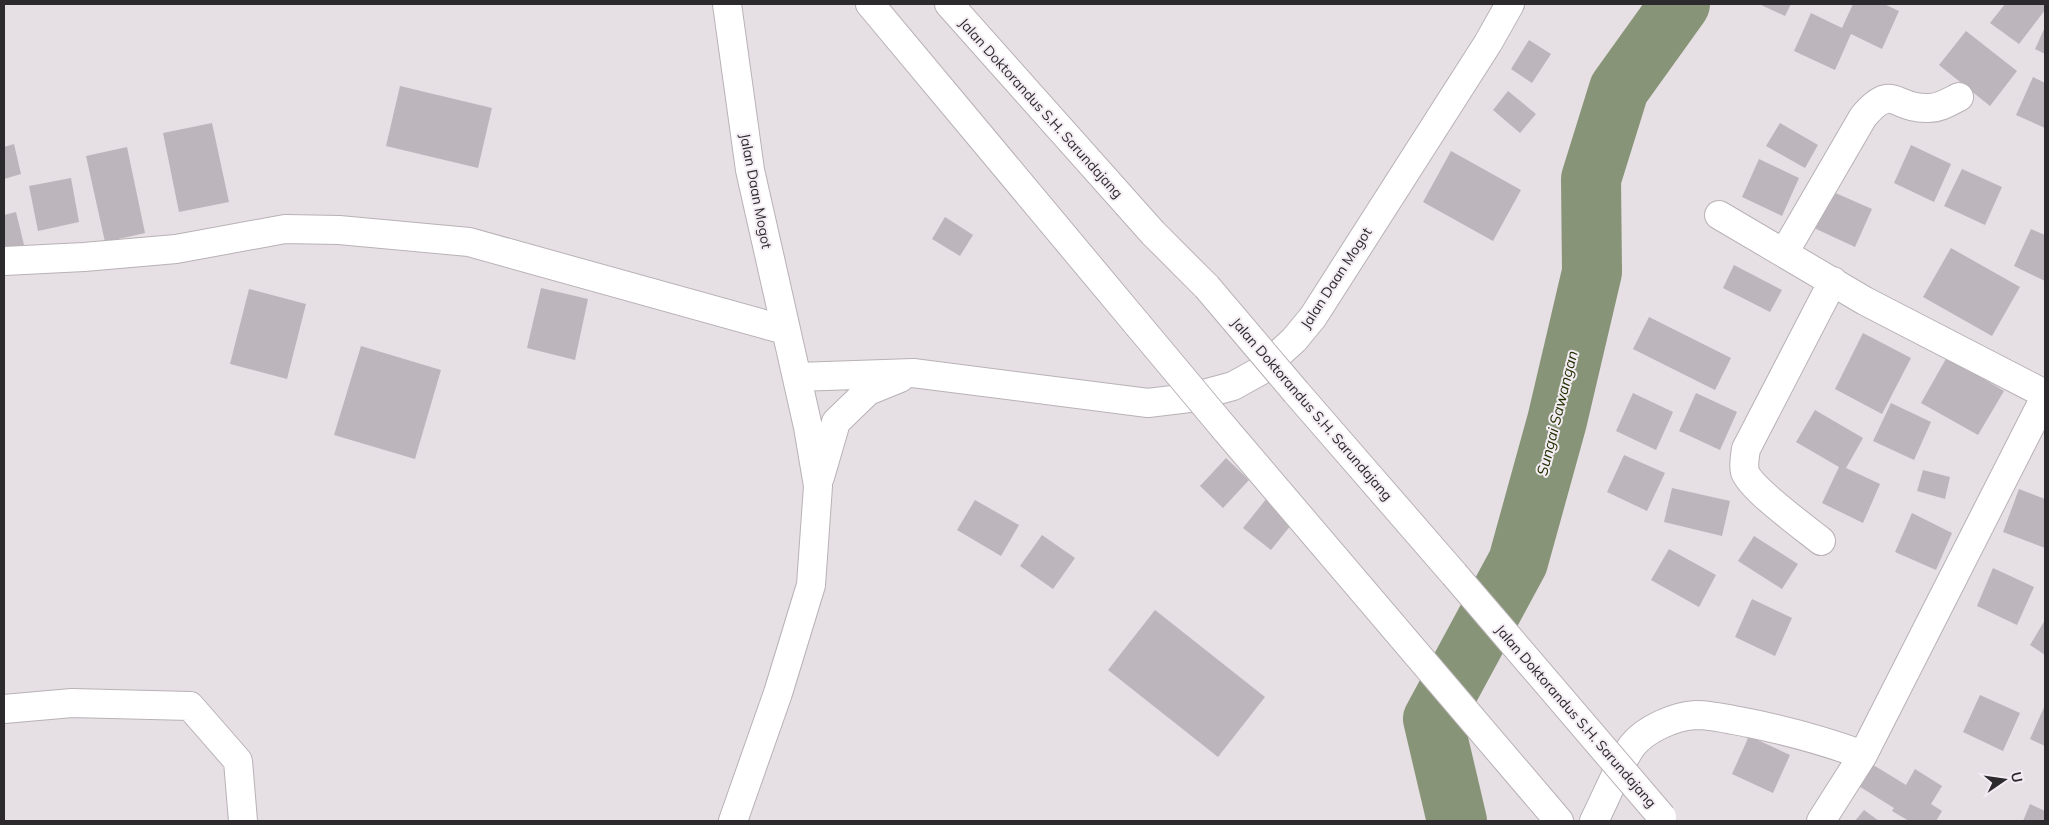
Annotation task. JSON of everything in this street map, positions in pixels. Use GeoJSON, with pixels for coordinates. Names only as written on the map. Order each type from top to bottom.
{"type":"FeatureCollection","features":[{"type":"Feature","properties":{"kind":"main road","name":"Jalan Daan Mogot"},"geometry":{"type":"LineString","coordinates":[[727,4],[732,58],[750,170],[785,330],[798,377],[818,486]]}},
{"type":"Feature","properties":{"kind":"main road"},"geometry":{"type":"LineString","coordinates":[[870,4],[1138,325],[1559,821]]}},
{"type":"Feature","properties":{"kind":"main road","name":"Jalan Doktorandus S.H. Sarundajang"},"geometry":{"type":"LineString","coordinates":[[949,4],[1153,234],[1207,287],[1664,819]]}},
{"type":"Feature","properties":{"kind":"main road","name":"Jalan Daan Mogot"},"geometry":{"type":"LineString","coordinates":[[798,377],[913,374],[1148,403],[1189,398],[1233,386],[1260,371],[1294,340],[1313,317],[1488,43],[1510,4]]}},
{"type":"Feature","properties":{"kind":"main road"},"geometry":{"type":"LineString","coordinates":[[1784,253],[1863,117],[1875,102],[1889,98],[1914,107],[1930,108],[1942,106],[1959,97]]}},
{"type":"Feature","properties":{"kind":"main road"},"geometry":{"type":"LineString","coordinates":[[1719,215],[1865,301],[2045,395],[1863,755],[1821,821]]}},
{"type":"Feature","properties":{"kind":"main road"},"geometry":{"type":"LineString","coordinates":[[4,261],[84,257],[176,249],[285,229],[378,234],[469,242],[785,330]]}},
{"type":"Feature","properties":{"kind":"main road"},"geometry":{"type":"LineString","coordinates":[[1821,541],[1756,486],[1745,473],[1744,461],[1746,449],[1833,281]]}},
{"type":"Feature","properties":{"kind":"main road"},"geometry":{"type":"LineString","coordinates":[[733,821],[778,693],[811,585],[818,486],[836,422],[868,391],[913,374]]}},
{"type":"Feature","properties":{"kind":"main road"},"geometry":{"type":"LineString","coordinates":[[4,709],[72,703],[190,706],[238,761],[244,821]]}},
{"type":"Feature","properties":{"kind":"main road"},"geometry":{"type":"LineString","coordinates":[[1594,821],[1632,746],[1645,733],[1669,722],[1694,715],[1709,716],[1790,732],[1863,755]]}},
{"type":"Feature","properties":{"kind":"building"},"geometry":{"type":"Polygon","coordinates":[[[1759,4],[1791,4],[1785,16],[1759,4]]]}},
{"type":"Feature","properties":{"kind":"building"},"geometry":{"type":"Polygon","coordinates":[[[1853,4],[1884,4],[1899,11],[1882,49],[1851,34],[1835,70],[1794,51],[1811,13],[1842,28],[1853,4]]]}},
{"type":"Feature","properties":{"kind":"building"},"geometry":{"type":"Polygon","coordinates":[[[2005,4],[2045,4],[2045,10],[2019,44],[1990,23],[2005,4]]]}},
{"type":"Feature","properties":{"kind":"building"},"geometry":{"type":"Polygon","coordinates":[[[2045,27],[2045,54],[2035,49],[2045,27]]]}},
{"type":"Feature","properties":{"kind":"building"},"geometry":{"type":"Polygon","coordinates":[[[1966,31],[2017,71],[1990,106],[1939,65],[1966,31]]]}},
{"type":"Feature","properties":{"kind":"building"},"geometry":{"type":"Polygon","coordinates":[[[1529,40],[1551,54],[1532,83],[1511,69],[1529,40]]]}},
{"type":"Feature","properties":{"kind":"building"},"geometry":{"type":"Polygon","coordinates":[[[2033,77],[2045,83],[2045,128],[2016,115],[2033,77]]]}},
{"type":"Feature","properties":{"kind":"building"},"geometry":{"type":"Polygon","coordinates":[[[400,86],[492,108],[478,168],[386,146],[400,86]]]}},
{"type":"Feature","properties":{"kind":"building"},"geometry":{"type":"Polygon","coordinates":[[[1508,91],[1536,114],[1520,133],[1493,110],[1508,91]]]}},
{"type":"Feature","properties":{"kind":"building"},"geometry":{"type":"Polygon","coordinates":[[[212,123],[229,202],[179,212],[163,133],[212,123]]]}},
{"type":"Feature","properties":{"kind":"building"},"geometry":{"type":"Polygon","coordinates":[[[1780,123],[1818,145],[1805,168],[1766,146],[1780,123]]]}},
{"type":"Feature","properties":{"kind":"building"},"geometry":{"type":"Polygon","coordinates":[[[14,144],[21,174],[4,179],[4,147],[14,144]]]}},
{"type":"Feature","properties":{"kind":"building"},"geometry":{"type":"Polygon","coordinates":[[[1911,145],[1951,164],[1934,202],[1894,183],[1911,145]]]}},
{"type":"Feature","properties":{"kind":"building"},"geometry":{"type":"Polygon","coordinates":[[[127,147],[145,233],[105,242],[86,156],[127,147]]]}},
{"type":"Feature","properties":{"kind":"building"},"geometry":{"type":"Polygon","coordinates":[[[1451,151],[1521,190],[1493,241],[1423,202],[1451,151]]]}},
{"type":"Feature","properties":{"kind":"building"},"geometry":{"type":"Polygon","coordinates":[[[1759,159],[1799,178],[1782,216],[1742,197],[1759,159]]]}},
{"type":"Feature","properties":{"kind":"building"},"geometry":{"type":"Polygon","coordinates":[[[1962,169],[2002,187],[1985,225],[1944,206],[1962,169]]]}},
{"type":"Feature","properties":{"kind":"building"},"geometry":{"type":"Polygon","coordinates":[[[71,178],[79,222],[38,231],[29,186],[71,178]]]}},
{"type":"Feature","properties":{"kind":"building"},"geometry":{"type":"Polygon","coordinates":[[[1831,191],[1872,209],[1855,247],[1814,228],[1831,191]]]}},
{"type":"Feature","properties":{"kind":"building"},"geometry":{"type":"Polygon","coordinates":[[[16,212],[25,249],[4,254],[4,215],[16,212]]]}},
{"type":"Feature","properties":{"kind":"building"},"geometry":{"type":"Polygon","coordinates":[[[945,217],[973,235],[960,256],[932,239],[945,217]]]}},
{"type":"Feature","properties":{"kind":"building"},"geometry":{"type":"Polygon","coordinates":[[[2031,229],[2045,235],[2045,281],[2014,266],[2031,229]]]}},
{"type":"Feature","properties":{"kind":"building"},"geometry":{"type":"Polygon","coordinates":[[[1951,248],[2020,287],[1992,336],[1923,297],[1951,248]]]}},
{"type":"Feature","properties":{"kind":"building"},"geometry":{"type":"Polygon","coordinates":[[[1734,265],[1782,290],[1770,312],[1723,288],[1734,265]]]}},
{"type":"Feature","properties":{"kind":"building"},"geometry":{"type":"Polygon","coordinates":[[[541,288],[588,299],[575,360],[527,348],[541,288]]]}},
{"type":"Feature","properties":{"kind":"building"},"geometry":{"type":"Polygon","coordinates":[[[249,289],[306,304],[287,379],[230,364],[249,289]]]}},
{"type":"Feature","properties":{"kind":"building"},"geometry":{"type":"Polygon","coordinates":[[[1649,317],[1731,358],[1715,390],[1633,349],[1649,317]]]}},
{"type":"Feature","properties":{"kind":"building"},"geometry":{"type":"Polygon","coordinates":[[[1863,333],[1911,358],[1882,414],[1835,389],[1863,333]]]}},
{"type":"Feature","properties":{"kind":"building"},"geometry":{"type":"Polygon","coordinates":[[[361,346],[441,370],[415,459],[334,435],[361,346]]]}},
{"type":"Feature","properties":{"kind":"building"},"geometry":{"type":"Polygon","coordinates":[[[1947,357],[2004,391],[1978,435],[1921,403],[1947,357]]]}},
{"type":"Feature","properties":{"kind":"building"},"geometry":{"type":"Polygon","coordinates":[[[1633,393],[1673,412],[1656,450],[1616,431],[1633,393]]]}},
{"type":"Feature","properties":{"kind":"building"},"geometry":{"type":"Polygon","coordinates":[[[1696,393],[1737,412],[1720,450],[1679,431],[1696,393]]]}},
{"type":"Feature","properties":{"kind":"building"},"geometry":{"type":"Polygon","coordinates":[[[1891,403],[1931,422],[1914,460],[1873,441],[1891,403]]]}},
{"type":"Feature","properties":{"kind":"building"},"geometry":{"type":"Polygon","coordinates":[[[1815,410],[1863,438],[1846,468],[1880,484],[1863,523],[1822,503],[1839,467],[1796,442],[1815,410]]]}},
{"type":"Feature","properties":{"kind":"building"},"geometry":{"type":"Polygon","coordinates":[[[1624,455],[1665,473],[1647,511],[1607,492],[1624,455]]]}},
{"type":"Feature","properties":{"kind":"building"},"geometry":{"type":"Polygon","coordinates":[[[1226,458],[1249,480],[1223,508],[1200,486],[1226,458]]]}},
{"type":"Feature","properties":{"kind":"building"},"geometry":{"type":"Polygon","coordinates":[[[1923,470],[1950,477],[1945,499],[1917,491],[1923,470]]]}},
{"type":"Feature","properties":{"kind":"building"},"geometry":{"type":"Polygon","coordinates":[[[1672,488],[1730,501],[1722,536],[1664,522],[1672,488]]]}},
{"type":"Feature","properties":{"kind":"building"},"geometry":{"type":"Polygon","coordinates":[[[2019,489],[2045,499],[2045,548],[2003,532],[2019,489]]]}},
{"type":"Feature","properties":{"kind":"building"},"geometry":{"type":"Polygon","coordinates":[[[1267,498],[1295,520],[1271,550],[1243,528],[1267,498]]]}},
{"type":"Feature","properties":{"kind":"building"},"geometry":{"type":"Polygon","coordinates":[[[975,500],[1019,525],[1001,556],[957,530],[975,500]]]}},
{"type":"Feature","properties":{"kind":"building"},"geometry":{"type":"Polygon","coordinates":[[[1912,513],[1952,533],[1936,570],[1895,552],[1912,513]]]}},
{"type":"Feature","properties":{"kind":"building"},"geometry":{"type":"Polygon","coordinates":[[[1042,535],[1075,558],[1053,589],[1020,566],[1042,535]]]}},
{"type":"Feature","properties":{"kind":"building"},"geometry":{"type":"Polygon","coordinates":[[[1754,536],[1798,564],[1782,589],[1738,561],[1754,536]]]}},
{"type":"Feature","properties":{"kind":"building"},"geometry":{"type":"Polygon","coordinates":[[[1669,549],[1716,575],[1699,607],[1651,580],[1669,549]]]}},
{"type":"Feature","properties":{"kind":"building"},"geometry":{"type":"Polygon","coordinates":[[[1993,568],[2034,587],[2017,625],[1977,606],[1993,568]]]}},
{"type":"Feature","properties":{"kind":"building"},"geometry":{"type":"Polygon","coordinates":[[[1752,599],[1792,618],[1775,656],[1735,637],[1752,599]]]}},
{"type":"Feature","properties":{"kind":"building"},"geometry":{"type":"Polygon","coordinates":[[[1155,610],[1265,697],[1218,757],[1108,670],[1155,610]]]}},
{"type":"Feature","properties":{"kind":"building"},"geometry":{"type":"Polygon","coordinates":[[[2045,620],[2045,655],[2030,645],[2045,620]]]}},
{"type":"Feature","properties":{"kind":"building"},"geometry":{"type":"Polygon","coordinates":[[[1980,695],[2020,713],[2003,751],[1963,732],[1980,695]]]}},
{"type":"Feature","properties":{"kind":"building"},"geometry":{"type":"Polygon","coordinates":[[[2045,705],[2045,746],[2030,739],[2045,705]]]}},
{"type":"Feature","properties":{"kind":"building"},"geometry":{"type":"Polygon","coordinates":[[[1749,736],[1790,755],[1773,793],[1732,774],[1749,736]]]}},
{"type":"Feature","properties":{"kind":"building"},"geometry":{"type":"Polygon","coordinates":[[[1870,763],[1906,785],[1915,769],[1942,786],[1931,804],[1942,811],[1936,821],[1909,821],[1892,811],[1894,808],[1857,785],[1870,763]]]}},
{"type":"Feature","properties":{"kind":"building"},"geometry":{"type":"Polygon","coordinates":[[[2030,804],[2045,811],[2045,821],[2023,821],[2030,804]]]}},
{"type":"Feature","properties":{"kind":"building"},"geometry":{"type":"Polygon","coordinates":[[[1864,810],[1879,821],[1855,821],[1864,810]]]}},
{"type":"Feature","properties":{"kind":"waterway","name":"Sungai Sawangan"},"geometry":{"type":"LineString","coordinates":[[1457,821],[1433,719],[1518,562],[1557,421],[1592,272],[1591,179],[1619,89],[1680,4]]}}]}
